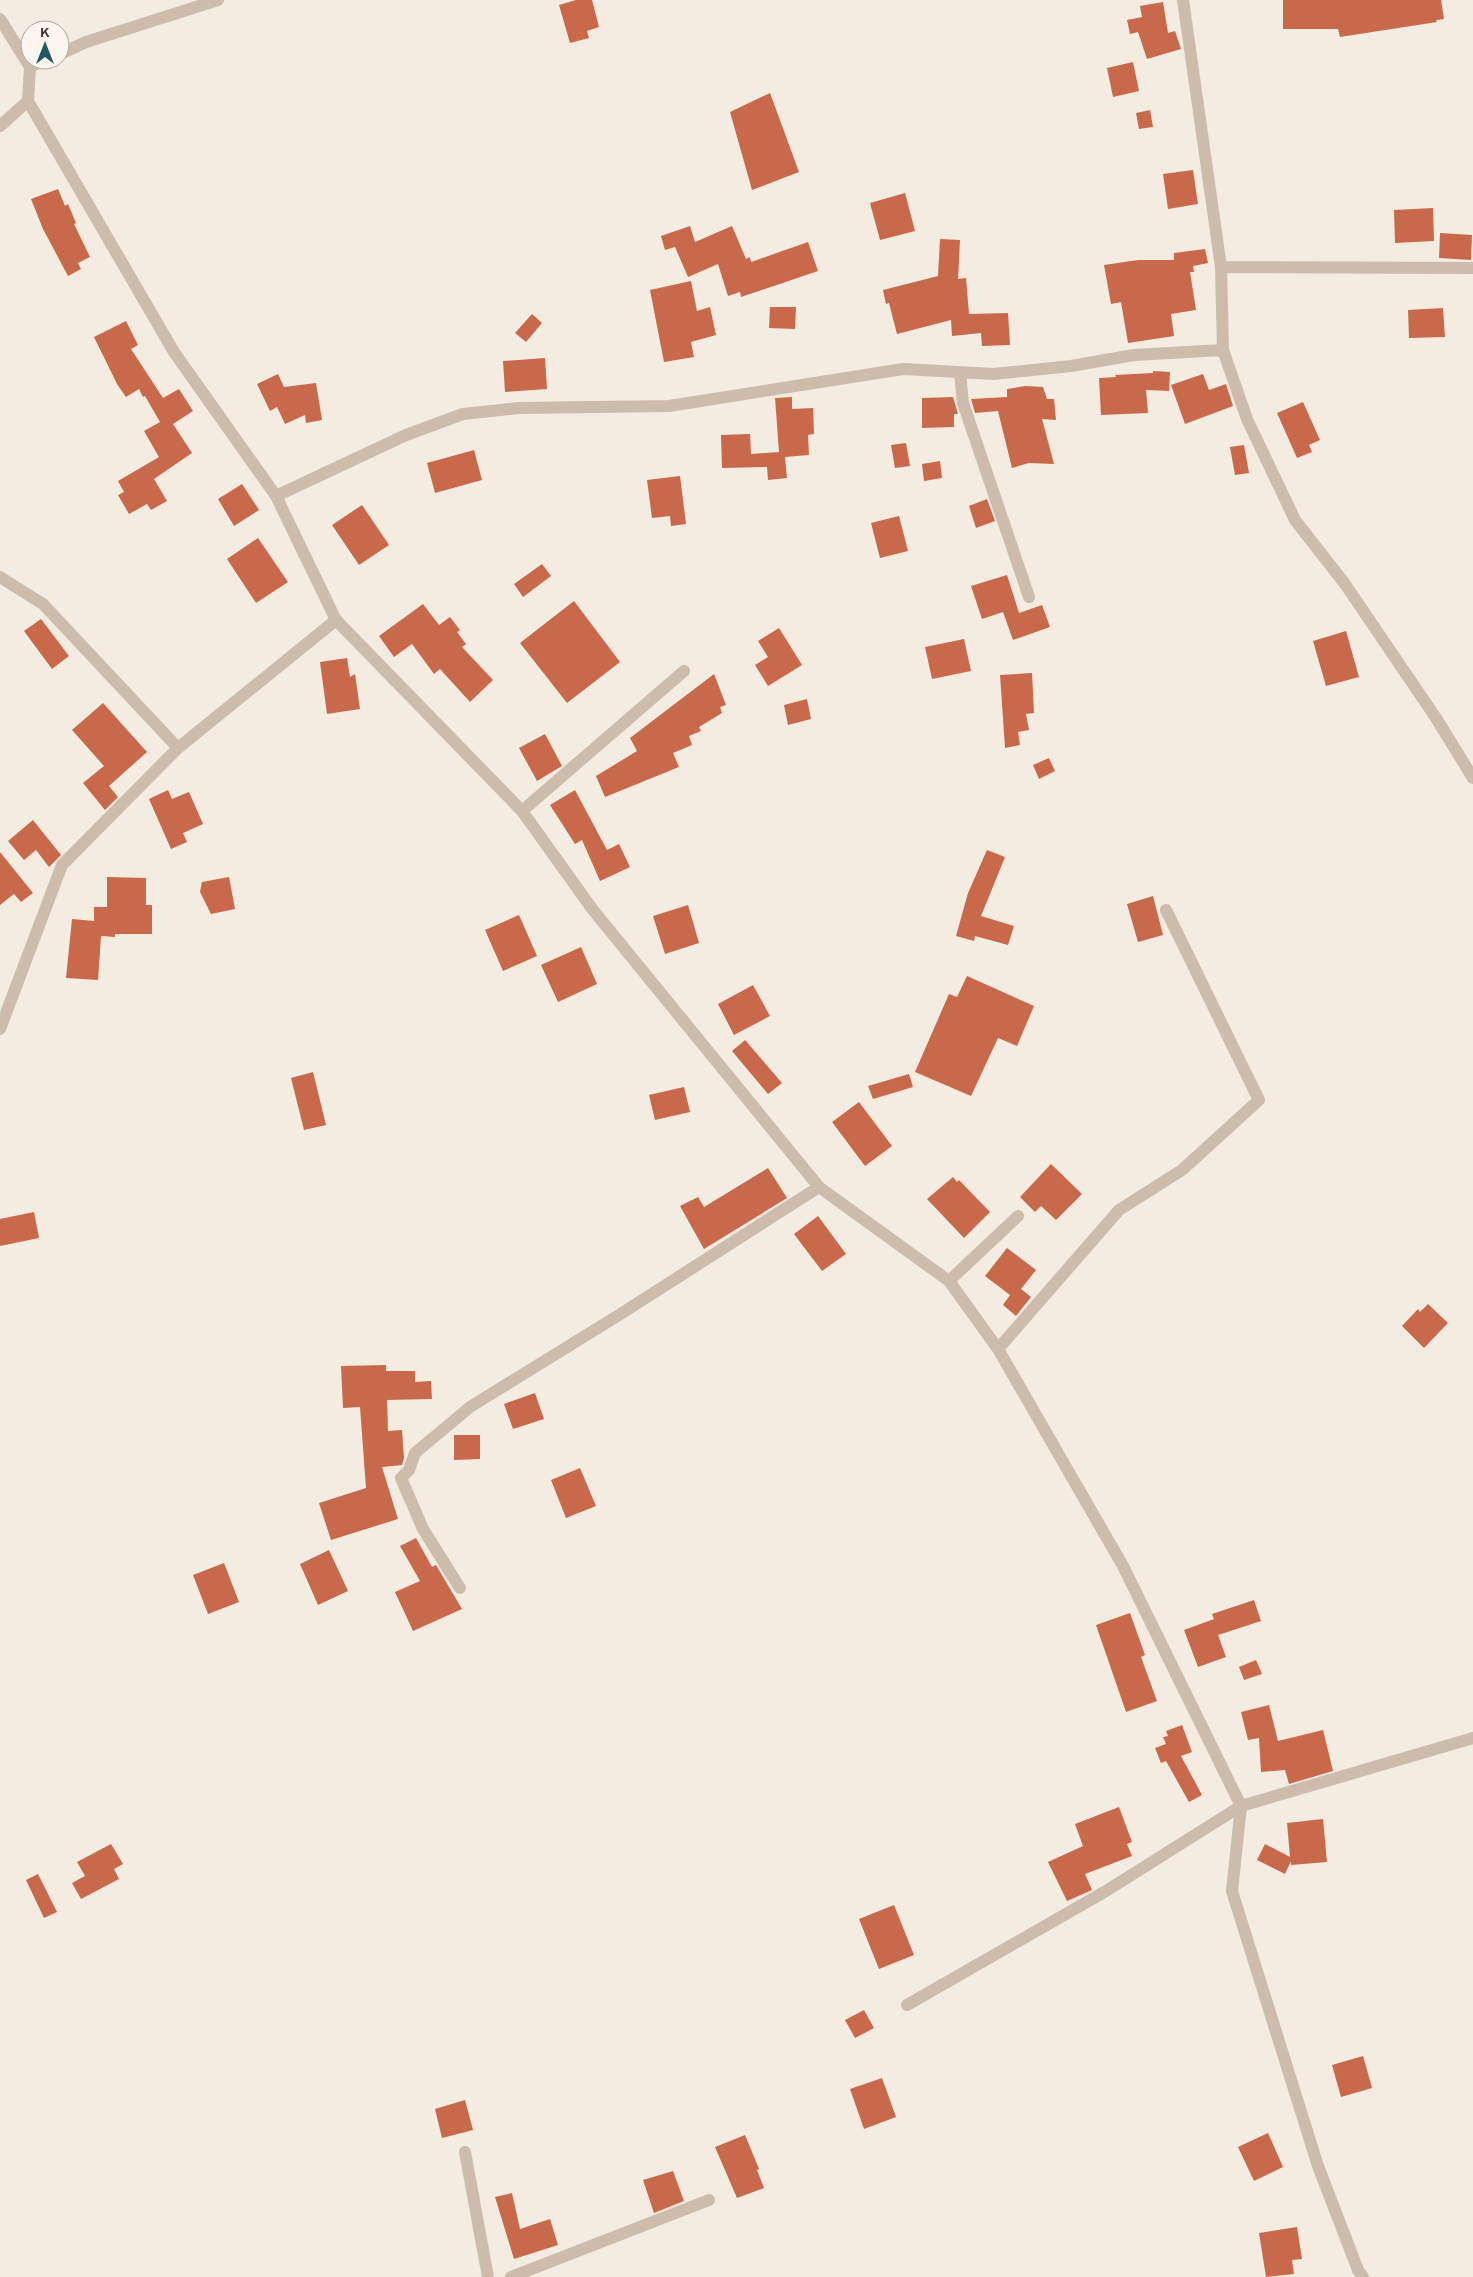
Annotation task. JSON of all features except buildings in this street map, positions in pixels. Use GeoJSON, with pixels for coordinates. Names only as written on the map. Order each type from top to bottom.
{"type":"FeatureCollection","features":[{"type":"Feature","properties":{"kind":"street"},"geometry":{"type":"LineString","coordinates":[[70,49],[86,42],[218,0]]}},
{"type":"Feature","properties":{"kind":"street"},"geometry":{"type":"LineString","coordinates":[[1183,0],[1221,267],[1223,350],[1246,419],[1295,520],[1344,584],[1436,718],[1473,778]]}},
{"type":"Feature","properties":{"kind":"street"},"geometry":{"type":"LineString","coordinates":[[0,19],[20,51]]}},
{"type":"Feature","properties":{"kind":"street"},"geometry":{"type":"LineString","coordinates":[[30,70],[28,101],[174,352],[276,496],[336,620],[522,811],[593,910],[819,1187],[949,1281],[998,1348],[1123,1566],[1241,1806],[1232,1891],[1318,2166],[1358,2270],[1363,2277]]}},
{"type":"Feature","properties":{"kind":"street"},"geometry":{"type":"LineString","coordinates":[[0,126],[28,101]]}},
{"type":"Feature","properties":{"kind":"street"},"geometry":{"type":"LineString","coordinates":[[1221,267],[1473,268]]}},
{"type":"Feature","properties":{"kind":"street"},"geometry":{"type":"LineString","coordinates":[[276,496],[406,435],[463,414],[519,408],[668,406],[903,369],[994,374],[1071,366],[1134,355],[1223,350]]}},
{"type":"Feature","properties":{"kind":"street"},"geometry":{"type":"LineString","coordinates":[[960,373],[963,403],[1029,597]]}},
{"type":"Feature","properties":{"kind":"street"},"geometry":{"type":"LineString","coordinates":[[0,577],[43,604],[178,748]]}},
{"type":"Feature","properties":{"kind":"street"},"geometry":{"type":"LineString","coordinates":[[0,1029],[62,865],[178,748],[336,620]]}},
{"type":"Feature","properties":{"kind":"street"},"geometry":{"type":"LineString","coordinates":[[522,811],[684,671]]}},
{"type":"Feature","properties":{"kind":"street"},"geometry":{"type":"LineString","coordinates":[[998,1348],[1119,1210],[1182,1170],[1259,1100],[1166,910]]}},
{"type":"Feature","properties":{"kind":"street"},"geometry":{"type":"LineString","coordinates":[[460,1588],[423,1529],[401,1478],[409,1470],[415,1453],[470,1407],[619,1315],[819,1187]]}},
{"type":"Feature","properties":{"kind":"street"},"geometry":{"type":"LineString","coordinates":[[949,1281],[1018,1216]]}},
{"type":"Feature","properties":{"kind":"street"},"geometry":{"type":"LineString","coordinates":[[908,2005],[1106,1891],[1241,1806],[1473,1738]]}},
{"type":"Feature","properties":{"kind":"street"},"geometry":{"type":"LineString","coordinates":[[465,2152],[488,2277]]}},
{"type":"Feature","properties":{"kind":"street"},"geometry":{"type":"LineString","coordinates":[[511,2277],[708,2200]]}}]}
